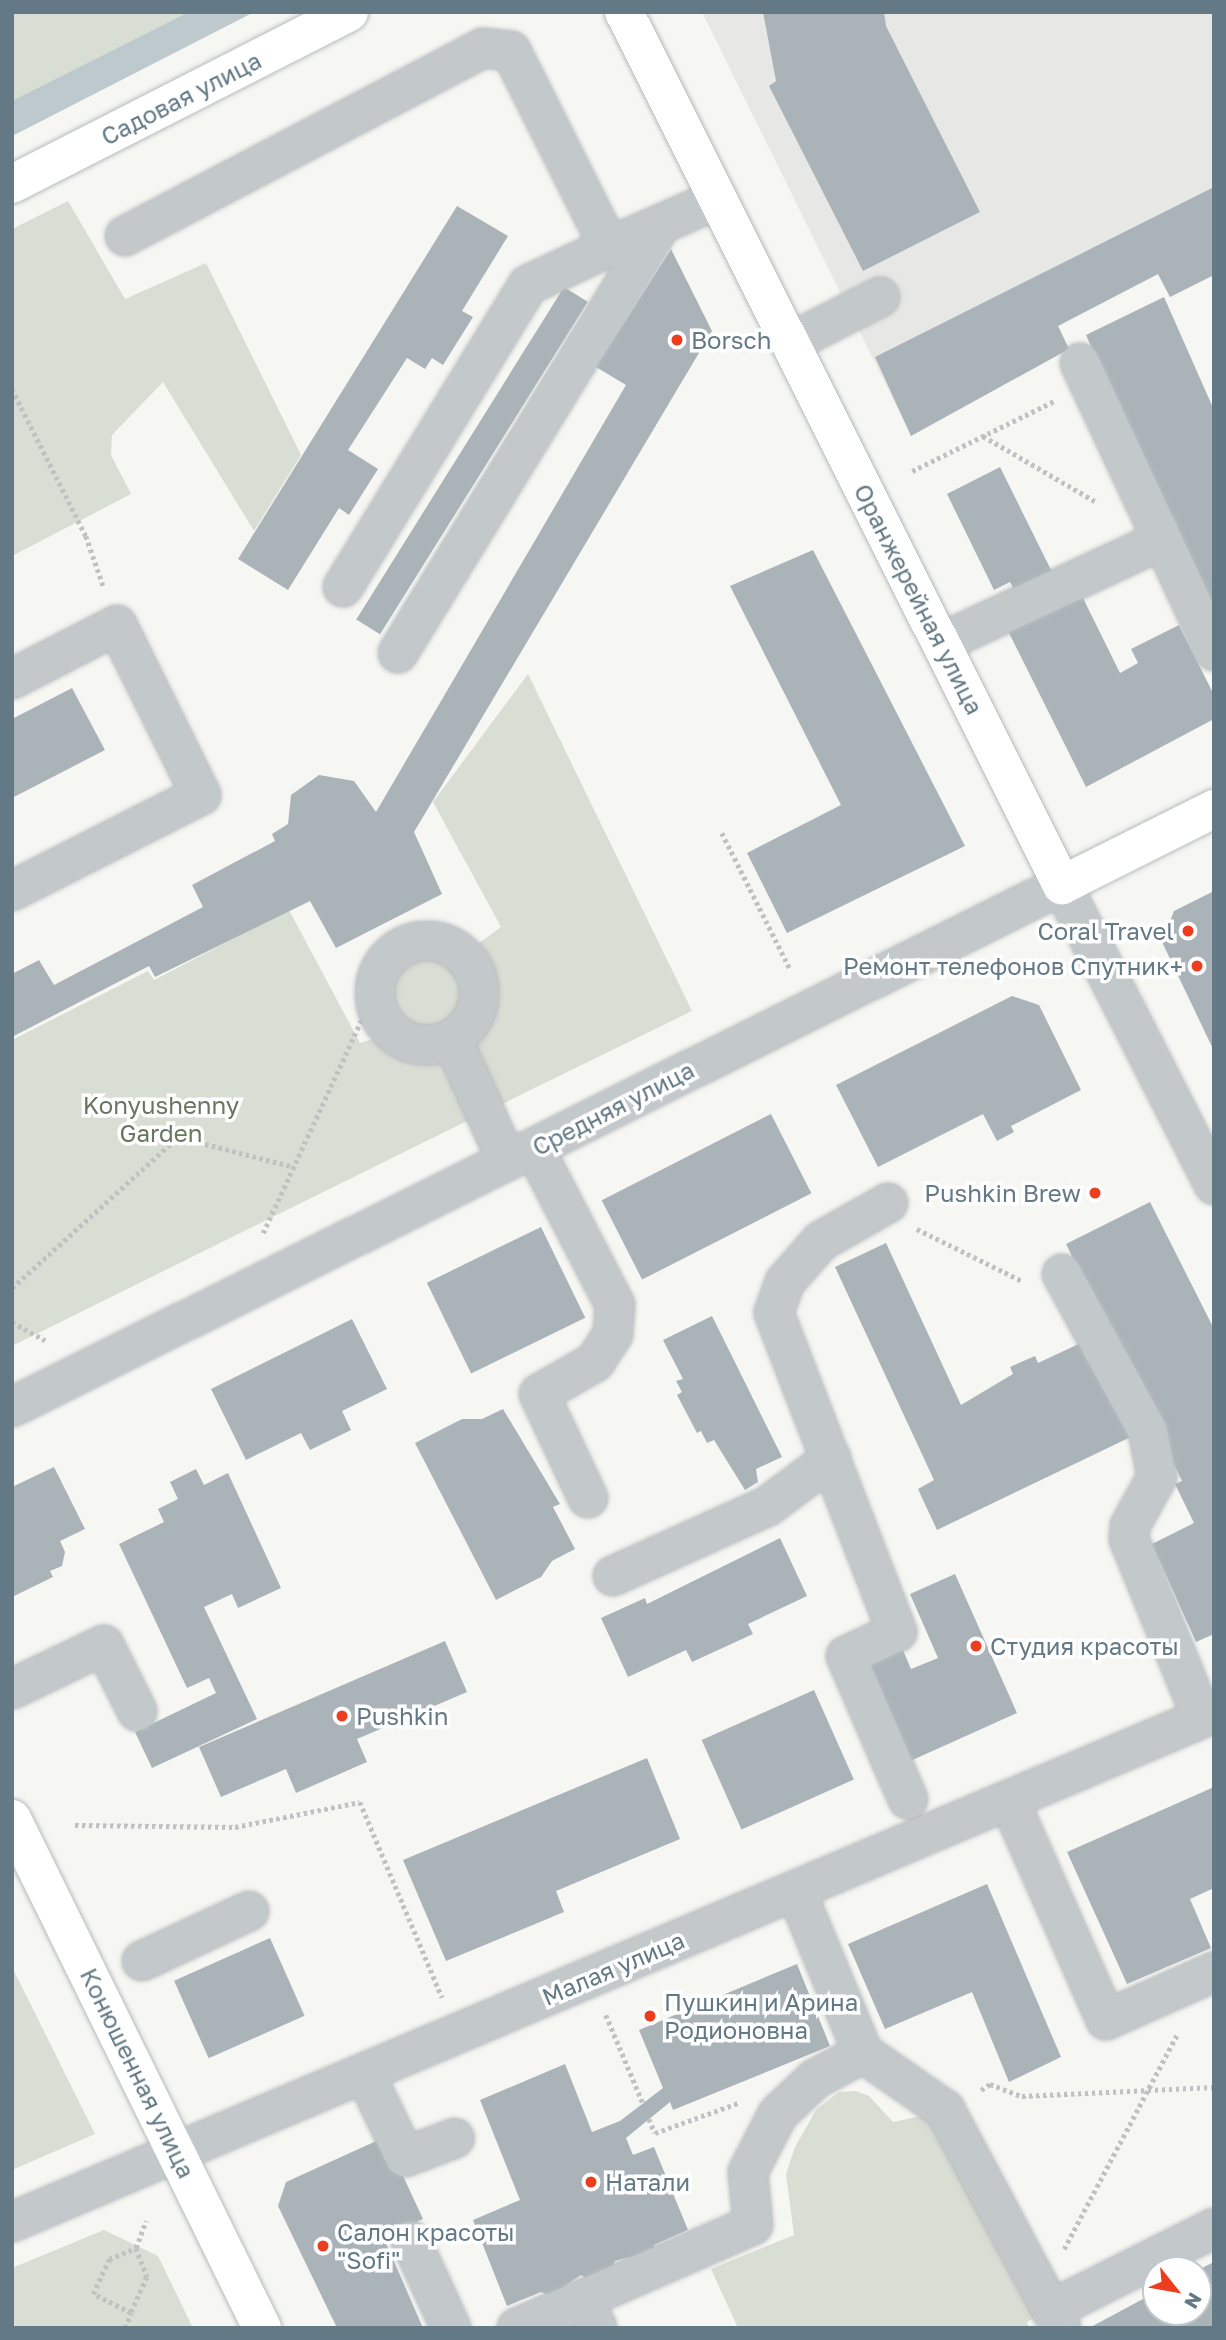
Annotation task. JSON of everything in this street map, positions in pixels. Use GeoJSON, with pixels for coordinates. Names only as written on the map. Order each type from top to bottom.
{"type":"FeatureCollection","features":[{"type":"Feature","properties":{"kind":"main road","name":"Садовая улица"},"geometry":{"type":"LineString","coordinates":[[12,184],[349,12]]}},
{"type":"Feature","properties":{"kind":"main road","name":"Оранжерейная улица"},"geometry":{"type":"LineString","coordinates":[[624,12],[1062,884]]}},
{"type":"Feature","properties":{"kind":"main road","name":"Средняя улица"},"geometry":{"type":"LineString","coordinates":[[1062,884],[1214,809]]}},
{"type":"Feature","properties":{"kind":"main road","name":"Конюшенная улица"},"geometry":{"type":"LineString","coordinates":[[12,1819],[262,2328]]}},
{"type":"Feature","properties":{"kind":"street"},"geometry":{"type":"LineString","coordinates":[[125,236],[483,48],[511,51],[608,247]]}},
{"type":"Feature","properties":{"kind":"street"},"geometry":{"type":"LineString","coordinates":[[343,587],[528,285],[718,199]]}},
{"type":"Feature","properties":{"kind":"street"},"geometry":{"type":"LineString","coordinates":[[398,653],[660,226]]}},
{"type":"Feature","properties":{"kind":"street"},"geometry":{"type":"LineString","coordinates":[[790,342],[880,297]]}},
{"type":"Feature","properties":{"kind":"street"},"geometry":{"type":"LineString","coordinates":[[1085,373],[1214,651]]}},
{"type":"Feature","properties":{"kind":"street"},"geometry":{"type":"LineString","coordinates":[[941,643],[1163,540]]}},
{"type":"Feature","properties":{"kind":"street"},"geometry":{"type":"LineString","coordinates":[[12,679],[117,625],[201,795],[12,891]]}},
{"type":"Feature","properties":{"kind":"street","name":"Средняя улица"},"geometry":{"type":"LineString","coordinates":[[12,1407],[1062,884]]}},
{"type":"Feature","properties":{"kind":"street","name":"Оранжерейная улица"},"geometry":{"type":"LineString","coordinates":[[1062,884],[1209,1164]]}},
{"type":"Feature","properties":{"kind":"street"},"geometry":{"type":"LineString","coordinates":[[421,941],[455,949],[468,961],[479,994],[467,1027],[452,1039],[423,1045],[407,1041],[388,1027],[377,1006],[380,972],[404,946],[421,941]]}},
{"type":"Feature","properties":{"kind":"street"},"geometry":{"type":"LineString","coordinates":[[452,1039],[615,1305],[613,1334],[595,1363],[539,1394],[588,1498]]}},
{"type":"Feature","properties":{"kind":"street"},"geometry":{"type":"LineString","coordinates":[[883,1207],[821,1241],[785,1282],[774,1313],[897,1632],[846,1656],[908,1799]]}},
{"type":"Feature","properties":{"kind":"street"},"geometry":{"type":"LineString","coordinates":[[1062,1273],[1148,1432],[1157,1462],[1157,1477],[1130,1526],[1129,1539],[1208,1715]]}},
{"type":"Feature","properties":{"kind":"street"},"geometry":{"type":"LineString","coordinates":[[613,1576],[768,1506],[831,1459]]}},
{"type":"Feature","properties":{"kind":"street"},"geometry":{"type":"LineString","coordinates":[[12,1689],[104,1645],[137,1711]]}},
{"type":"Feature","properties":{"kind":"street","name":"Малая улица"},"geometry":{"type":"LineString","coordinates":[[12,2222],[1208,1715]]}},
{"type":"Feature","properties":{"kind":"street"},"geometry":{"type":"LineString","coordinates":[[1009,1800],[1105,2020],[1211,1973]]}},
{"type":"Feature","properties":{"kind":"street"},"geometry":{"type":"LineString","coordinates":[[796,1891],[863,2053],[945,2110],[1051,2310],[1214,2228]]}},
{"type":"Feature","properties":{"kind":"street"},"geometry":{"type":"LineString","coordinates":[[142,1961],[249,1911]]}},
{"type":"Feature","properties":{"kind":"street"},"geometry":{"type":"LineString","coordinates":[[516,2328],[590,2313],[753,2225],[748,2172],[773,2122],[815,2079],[863,2053]]}},
{"type":"Feature","properties":{"kind":"street"},"geometry":{"type":"LineString","coordinates":[[365,2074],[405,2157],[455,2138]]}},
{"type":"Feature","properties":{"kind":"street"},"geometry":{"type":"LineString","coordinates":[[411,2241],[451,2328]]}},
{"type":"Feature","properties":{"kind":"path"},"geometry":{"type":"LineString","coordinates":[[912,471],[983,436],[1085,373]]}},
{"type":"Feature","properties":{"kind":"path"},"geometry":{"type":"LineString","coordinates":[[12,389],[86,536],[117,625]]}},
{"type":"Feature","properties":{"kind":"path"},"geometry":{"type":"LineString","coordinates":[[983,436],[1102,505]]}},
{"type":"Feature","properties":{"kind":"path"},"geometry":{"type":"LineString","coordinates":[[722,833],[790,969]]}},
{"type":"Feature","properties":{"kind":"path"},"geometry":{"type":"LineString","coordinates":[[1131,930],[1140,925]]}},
{"type":"Feature","properties":{"kind":"path"},"geometry":{"type":"LineString","coordinates":[[263,1233],[365,1012],[377,1006]]}},
{"type":"Feature","properties":{"kind":"path"},"geometry":{"type":"LineString","coordinates":[[12,1287],[178,1138],[294,1167]]}},
{"type":"Feature","properties":{"kind":"path"},"geometry":{"type":"LineString","coordinates":[[883,1207],[1082,1311]]}},
{"type":"Feature","properties":{"kind":"path"},"geometry":{"type":"LineString","coordinates":[[12,1322],[45,1340]]}},
{"type":"Feature","properties":{"kind":"path"},"geometry":{"type":"LineString","coordinates":[[75,1825],[235,1827],[360,1802],[442,1997]]}},
{"type":"Feature","properties":{"kind":"path"},"geometry":{"type":"LineString","coordinates":[[1051,2310],[1146,2094],[1211,1973]]}},
{"type":"Feature","properties":{"kind":"path"},"geometry":{"type":"LineString","coordinates":[[606,2014],[643,2104]]}},
{"type":"Feature","properties":{"kind":"path"},"geometry":{"type":"LineString","coordinates":[[12,2064],[12,2081]]}},
{"type":"Feature","properties":{"kind":"path"},"geometry":{"type":"LineString","coordinates":[[945,2110],[990,2084],[1022,2096],[1146,2094],[1214,2087]]}},
{"type":"Feature","properties":{"kind":"path"},"geometry":{"type":"LineString","coordinates":[[649,2119],[656,2133],[761,2095],[773,2122]]}},
{"type":"Feature","properties":{"kind":"path"},"geometry":{"type":"LineString","coordinates":[[125,2328],[147,2277],[136,2248],[146,2221]]}},
{"type":"Feature","properties":{"kind":"path"},"geometry":{"type":"LineString","coordinates":[[131,2313],[93,2294],[109,2259],[136,2248]]}},
{"type":"Feature","properties":{"kind":"shaded area"},"geometry":{"type":"Polygon","coordinates":[[[189,12],[254,12],[12,136],[12,101],[189,12]]]}},
{"type":"Feature","properties":{"kind":"shaded area"},"geometry":{"type":"Polygon","coordinates":[[[702,12],[1214,12],[1214,275],[1170,297],[1158,274],[1058,326],[1069,349],[911,436],[702,12]]]}},
{"type":"Feature","properties":{"kind":"green space"},"geometry":{"type":"Polygon","coordinates":[[[12,12],[254,12],[12,136],[12,12]]]}},
{"type":"Feature","properties":{"kind":"green space"},"geometry":{"type":"Polygon","coordinates":[[[68,201],[125,299],[206,263],[301,455],[254,531],[163,382],[112,435],[111,455],[131,494],[12,556],[12,229],[68,201]]]}},
{"type":"Feature","properties":{"kind":"green space"},"geometry":{"type":"Polygon","coordinates":[[[528,674],[692,1011],[496,1107],[472,1042],[487,1015],[488,995],[479,943],[501,927],[433,802],[528,674]]]}},
{"type":"Feature","properties":{"kind":"green space","name":"Konyushenny Garden"},"geometry":{"type":"Polygon","coordinates":[[[289,910],[360,1043],[382,1036],[404,1052],[442,1057],[471,1119],[12,1346],[12,1040],[148,971],[154,980],[289,910]]]}},
{"type":"Feature","properties":{"kind":"green space"},"geometry":{"type":"Polygon","coordinates":[[[427,953],[442,956],[454,965],[463,977],[466,992],[463,1007],[454,1019],[442,1028],[427,1031],[412,1028],[400,1019],[391,1007],[388,992],[391,977],[400,965],[412,956],[427,953]]]}},
{"type":"Feature","properties":{"kind":"green space"},"geometry":{"type":"Polygon","coordinates":[[[12,1967],[95,2134],[12,2170],[12,1967]]]}},
{"type":"Feature","properties":{"kind":"green space"},"geometry":{"type":"Polygon","coordinates":[[[856,2091],[869,2096],[893,2122],[926,2115],[1037,2316],[1027,2322],[1029,2328],[738,2328],[711,2269],[794,2235],[786,2174],[795,2147],[816,2110],[839,2092],[856,2091]]]}},
{"type":"Feature","properties":{"kind":"green space"},"geometry":{"type":"Polygon","coordinates":[[[104,2230],[158,2256],[193,2328],[12,2328],[12,2268],[104,2230]]]}},
{"type":"Feature","properties":{"kind":"building"},"geometry":{"type":"Polygon","coordinates":[[[763,12],[884,12],[886,26],[980,212],[863,271],[769,86],[776,81],[763,12]]]}},
{"type":"Feature","properties":{"kind":"building"},"geometry":{"type":"Polygon","coordinates":[[[1214,187],[1214,275],[1170,297],[1158,274],[1058,326],[1069,349],[911,436],[875,357],[1214,187]]]}},
{"type":"Feature","properties":{"kind":"building"},"geometry":{"type":"Polygon","coordinates":[[[457,206],[508,236],[462,311],[473,317],[443,365],[432,358],[425,369],[407,358],[348,450],[378,469],[349,515],[339,508],[288,590],[238,559],[457,206]]]}},
{"type":"Feature","properties":{"kind":"building"},"geometry":{"type":"Polygon","coordinates":[[[671,249],[712,331],[414,832],[442,894],[336,948],[310,901],[155,977],[149,966],[12,1037],[12,974],[39,960],[54,985],[203,907],[192,885],[275,841],[272,834],[288,824],[291,795],[319,775],[354,781],[376,812],[626,385],[596,367],[671,249]]]}},
{"type":"Feature","properties":{"kind":"building"},"geometry":{"type":"Polygon","coordinates":[[[564,287],[588,302],[380,634],[356,619],[564,287]]]}},
{"type":"Feature","properties":{"kind":"building"},"geometry":{"type":"Polygon","coordinates":[[[1164,297],[1214,410],[1214,625],[1086,335],[1164,297]]]}},
{"type":"Feature","properties":{"kind":"building"},"geometry":{"type":"Polygon","coordinates":[[[1000,467],[1054,576],[1017,595],[1010,582],[994,590],[947,494],[1000,467]]]}},
{"type":"Feature","properties":{"kind":"building"},"geometry":{"type":"Polygon","coordinates":[[[813,550],[965,846],[787,933],[747,853],[841,805],[730,586],[813,550]]]}},
{"type":"Feature","properties":{"kind":"building"},"geometry":{"type":"Polygon","coordinates":[[[1079,590],[1120,673],[1138,663],[1131,649],[1179,625],[1214,695],[1214,719],[1086,787],[1005,625],[1079,590]]]}},
{"type":"Feature","properties":{"kind":"building"},"geometry":{"type":"Polygon","coordinates":[[[72,688],[105,750],[12,798],[12,719],[72,688]]]}},
{"type":"Feature","properties":{"kind":"building"},"geometry":{"type":"Polygon","coordinates":[[[1214,891],[1214,1051],[1162,942],[1174,911],[1214,891]]]}},
{"type":"Feature","properties":{"kind":"building"},"geometry":{"type":"Polygon","coordinates":[[[1012,996],[1039,1005],[1081,1090],[1011,1126],[1014,1132],[997,1141],[983,1114],[878,1167],[836,1085],[1012,996]]]}},
{"type":"Feature","properties":{"kind":"building"},"geometry":{"type":"Polygon","coordinates":[[[771,1114],[811,1193],[642,1280],[602,1200],[771,1114]]]}},
{"type":"Feature","properties":{"kind":"building"},"geometry":{"type":"Polygon","coordinates":[[[1150,1202],[1214,1329],[1214,1634],[1196,1642],[1152,1544],[1194,1523],[1175,1484],[1182,1481],[1066,1244],[1150,1202]]]}},
{"type":"Feature","properties":{"kind":"building"},"geometry":{"type":"Polygon","coordinates":[[[541,1227],[585,1318],[471,1373],[427,1283],[541,1227]]]}},
{"type":"Feature","properties":{"kind":"building"},"geometry":{"type":"Polygon","coordinates":[[[886,1243],[961,1405],[1013,1374],[1010,1367],[1035,1356],[1038,1363],[1085,1341],[1137,1434],[937,1530],[918,1489],[934,1480],[835,1267],[886,1243]]]}},
{"type":"Feature","properties":{"kind":"building"},"geometry":{"type":"Polygon","coordinates":[[[712,1316],[782,1457],[756,1469],[758,1482],[745,1490],[714,1440],[707,1443],[701,1431],[697,1433],[677,1395],[682,1392],[676,1381],[683,1379],[663,1340],[712,1316]]]}},
{"type":"Feature","properties":{"kind":"building"},"geometry":{"type":"Polygon","coordinates":[[[352,1319],[387,1389],[342,1411],[351,1430],[310,1450],[301,1433],[246,1460],[211,1389],[352,1319]]]}},
{"type":"Feature","properties":{"kind":"building"},"geometry":{"type":"Polygon","coordinates":[[[503,1409],[560,1504],[553,1507],[575,1549],[552,1561],[541,1577],[496,1600],[415,1443],[462,1419],[482,1419],[503,1409]]]}},
{"type":"Feature","properties":{"kind":"building"},"geometry":{"type":"Polygon","coordinates":[[[54,1467],[85,1529],[60,1541],[65,1552],[62,1566],[50,1571],[53,1577],[12,1597],[12,1487],[54,1467]]]}},
{"type":"Feature","properties":{"kind":"building"},"geometry":{"type":"Polygon","coordinates":[[[196,1469],[204,1485],[228,1473],[281,1588],[238,1608],[232,1594],[204,1607],[257,1719],[152,1768],[135,1732],[216,1693],[209,1678],[187,1688],[119,1544],[164,1522],[158,1509],[178,1499],[170,1482],[196,1469]]]}},
{"type":"Feature","properties":{"kind":"building"},"geometry":{"type":"Polygon","coordinates":[[[780,1538],[807,1596],[748,1624],[753,1634],[692,1662],[686,1650],[628,1677],[601,1618],[645,1598],[647,1604],[780,1538]]]}},
{"type":"Feature","properties":{"kind":"building"},"geometry":{"type":"Polygon","coordinates":[[[955,1574],[1017,1713],[908,1762],[864,1664],[902,1648],[911,1669],[938,1658],[910,1594],[955,1574]]]}},
{"type":"Feature","properties":{"kind":"building","name":"Pushkin"},"geometry":{"type":"Polygon","coordinates":[[[445,1641],[467,1692],[357,1739],[367,1762],[296,1793],[286,1769],[221,1797],[199,1747],[445,1641]]]}},
{"type":"Feature","properties":{"kind":"building"},"geometry":{"type":"Polygon","coordinates":[[[814,1690],[854,1780],[741,1830],[702,1740],[814,1690]]]}},
{"type":"Feature","properties":{"kind":"building"},"geometry":{"type":"Polygon","coordinates":[[[647,1758],[680,1839],[556,1891],[564,1912],[446,1961],[403,1860],[647,1758]]]}},
{"type":"Feature","properties":{"kind":"building"},"geometry":{"type":"Polygon","coordinates":[[[1214,1787],[1214,1888],[1190,1899],[1211,1948],[1127,1984],[1067,1852],[1214,1787]]]}},
{"type":"Feature","properties":{"kind":"building"},"geometry":{"type":"Polygon","coordinates":[[[987,1884],[1061,2057],[1009,2082],[972,1992],[885,2029],[848,1944],[987,1884]]]}},
{"type":"Feature","properties":{"kind":"building"},"geometry":{"type":"Polygon","coordinates":[[[270,1938],[305,2016],[209,2058],[174,1981],[270,1938]]]}},
{"type":"Feature","properties":{"kind":"building","name":"Натали"},"geometry":{"type":"Polygon","coordinates":[[[797,1964],[830,2046],[673,2110],[670,2102],[626,2138],[633,2155],[654,2147],[688,2230],[654,2245],[656,2250],[615,2261],[612,2271],[589,2280],[581,2275],[550,2296],[541,2292],[507,2306],[473,2220],[520,2200],[480,2100],[565,2064],[592,2132],[620,2121],[663,2088],[639,2030],[797,1964]]]}},
{"type":"Feature","properties":{"kind":"building"},"geometry":{"type":"Polygon","coordinates":[[[385,2137],[423,2219],[383,2236],[423,2328],[337,2328],[278,2206],[286,2182],[385,2137]]]}},
{"type":"Feature","properties":{"kind":"building"},"geometry":{"type":"Polygon","coordinates":[[[1214,2262],[1214,2328],[1089,2328],[1142,2300],[1142,2326],[1212,2326],[1214,2262]]]}},
{"type":"Feature","properties":{"kind":"place","name":"Borsch"},"geometry":{"type":"Point","coordinates":[677,340]}},
{"type":"Feature","properties":{"kind":"place","name":"Coral Travel"},"geometry":{"type":"Point","coordinates":[1188,931]}},
{"type":"Feature","properties":{"kind":"place","name":"Ремонт телефонов Спутник+"},"geometry":{"type":"Point","coordinates":[1197,966]}},
{"type":"Feature","properties":{"kind":"place","name":"Pushkin Brew"},"geometry":{"type":"Point","coordinates":[1095,1193]}},
{"type":"Feature","properties":{"kind":"place","name":"Студия красоты"},"geometry":{"type":"Point","coordinates":[976,1646]}},
{"type":"Feature","properties":{"kind":"place","name":"Pushkin"},"geometry":{"type":"Point","coordinates":[342,1716]}},
{"type":"Feature","properties":{"kind":"place","name":"Пушкин и Арина Родионовна"},"geometry":{"type":"Point","coordinates":[650,2016]}},
{"type":"Feature","properties":{"kind":"place","name":"Натали"},"geometry":{"type":"Point","coordinates":[591,2182]}},
{"type":"Feature","properties":{"kind":"place","name":"Салон красоты \"Sofi\""},"geometry":{"type":"Point","coordinates":[323,2246]}}]}
